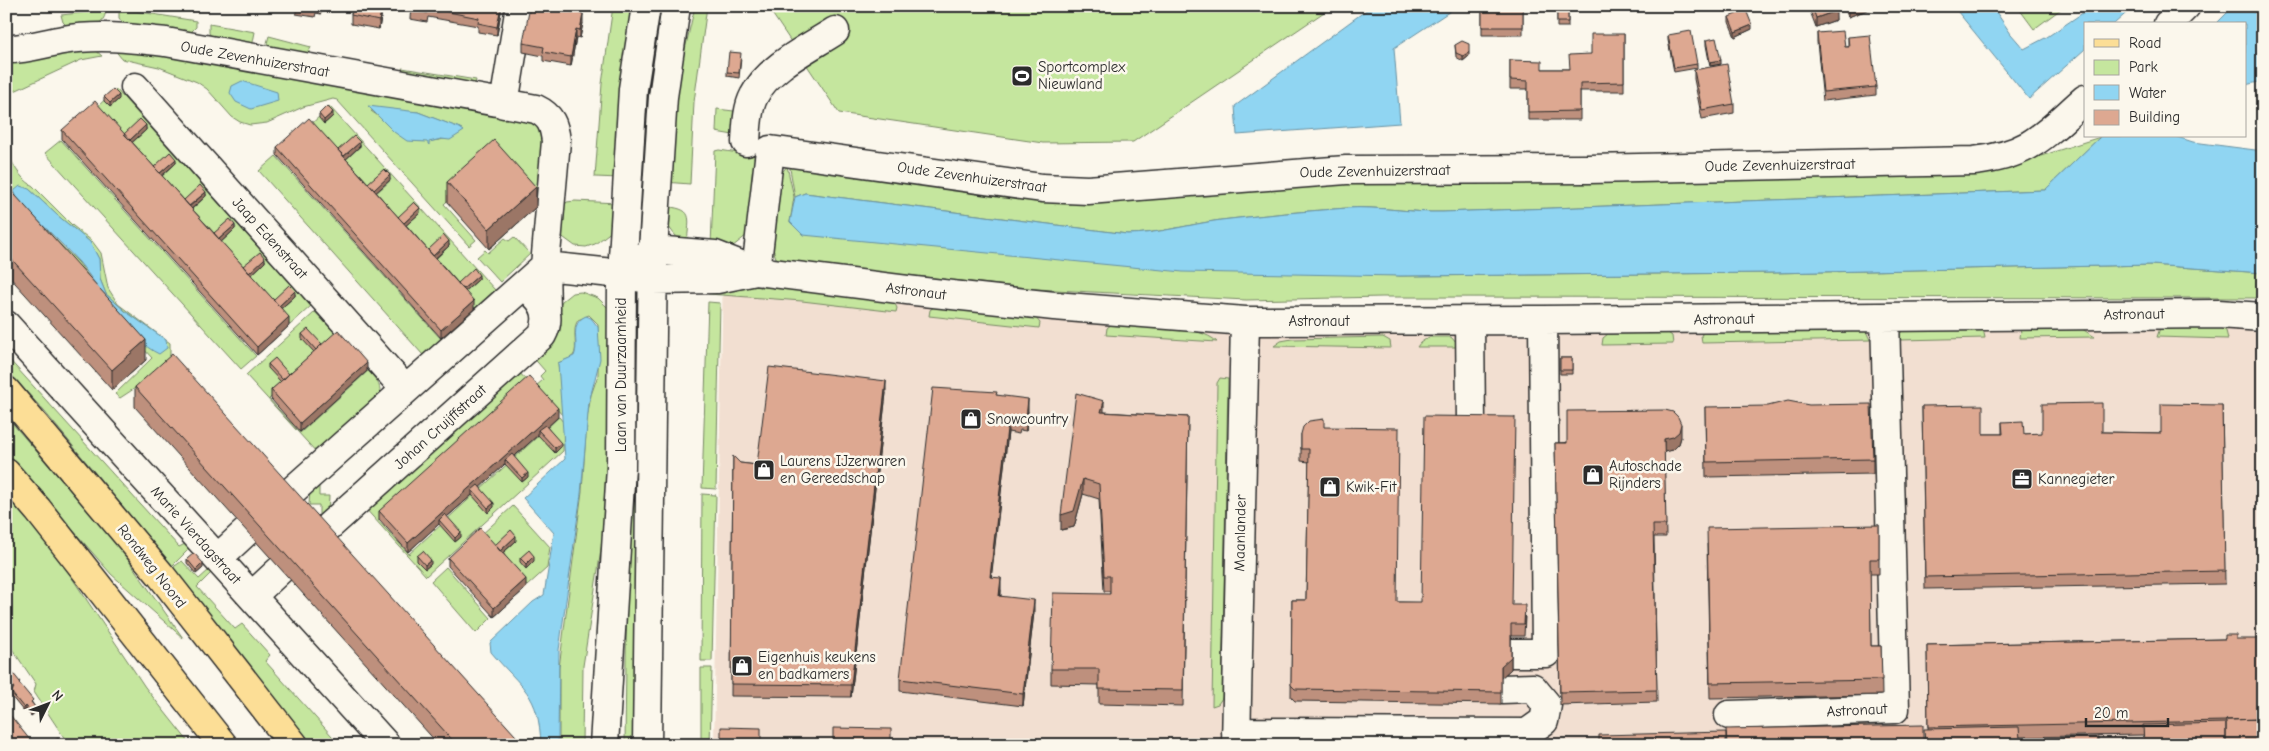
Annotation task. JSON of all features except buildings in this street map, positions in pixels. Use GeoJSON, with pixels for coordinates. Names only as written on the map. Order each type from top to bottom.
{"type":"FeatureCollection","features":[{"type":"Feature","properties":{"kind":"main road","name":"Rondweg Noord"},"geometry":{"type":"LineString","coordinates":[[6,391],[154,567],[294,745]]}},
{"type":"Feature","properties":{"kind":"main road"},"geometry":{"type":"LineString","coordinates":[[6,474],[38,510],[223,745]]}},
{"type":"Feature","properties":{"kind":"street"},"geometry":{"type":"LineString","coordinates":[[504,104],[520,6]]}},
{"type":"Feature","properties":{"kind":"street","name":"Laan van Duurzaamheid"},"geometry":{"type":"LineString","coordinates":[[604,745],[621,467],[622,274],[633,89],[646,6]]}},
{"type":"Feature","properties":{"kind":"street","name":"Laan van Duurzaamheid"},"geometry":{"type":"LineString","coordinates":[[647,745],[653,250],[663,97],[676,6]]}},
{"type":"Feature","properties":{"kind":"street"},"geometry":{"type":"LineString","coordinates":[[2170,22],[2186,6]]}},
{"type":"Feature","properties":{"kind":"street"},"geometry":{"type":"LineString","coordinates":[[746,142],[747,123],[754,96],[770,73],[835,31]]}},
{"type":"Feature","properties":{"kind":"street","name":"Oude Zevenhuizerstraat"},"geometry":{"type":"LineString","coordinates":[[6,49],[16,50],[94,36],[122,36],[166,42],[536,109],[544,113],[553,122],[556,141],[545,266]]}},
{"type":"Feature","properties":{"kind":"street","name":"Jaap Edenstraat"},"geometry":{"type":"LineString","coordinates":[[135,87],[405,390]]}},
{"type":"Feature","properties":{"kind":"street","name":"Oude Zevenhuizerstraat"},"geometry":{"type":"LineString","coordinates":[[756,271],[770,150],[1042,188],[1088,190],[1346,170],[1589,169],[1974,161],[2006,156],[2029,147],[2084,100]]}},
{"type":"Feature","properties":{"kind":"street"},"geometry":{"type":"LineString","coordinates":[[293,491],[545,266],[622,274],[653,250]]}},
{"type":"Feature","properties":{"kind":"street","name":"Astronaut"},"geometry":{"type":"LineString","coordinates":[[653,250],[715,256],[756,271],[1054,306],[1245,321],[2218,314],[2263,317]]}},
{"type":"Feature","properties":{"kind":"street","name":"Johan Cruijffstraat"},"geometry":{"type":"LineString","coordinates":[[318,536],[540,337],[546,327],[545,266]]}},
{"type":"Feature","properties":{"kind":"street","name":"Astronaut"},"geometry":{"type":"LineString","coordinates":[[622,274],[652,280],[718,279],[756,271]]}},
{"type":"Feature","properties":{"kind":"street"},"geometry":{"type":"LineString","coordinates":[[518,290],[536,295],[546,310]]}},
{"type":"Feature","properties":{"kind":"street","name":"Astronaut"},"geometry":{"type":"LineString","coordinates":[[1730,715],[1895,709],[1885,317]]}},
{"type":"Feature","properties":{"kind":"street"},"geometry":{"type":"LineString","coordinates":[[1470,320],[1471,424]]}},
{"type":"Feature","properties":{"kind":"street"},"geometry":{"type":"LineString","coordinates":[[1512,653],[1546,653],[1543,320]]}},
{"type":"Feature","properties":{"kind":"street","name":"Maanlander"},"geometry":{"type":"LineString","coordinates":[[1236,738],[1245,321]]}},
{"type":"Feature","properties":{"kind":"street","name":"Marie Vierdagstraat"},"geometry":{"type":"LineString","coordinates":[[6,325],[386,745]]}},
{"type":"Feature","properties":{"kind":"street"},"geometry":{"type":"LineString","coordinates":[[218,558],[247,532]]}},
{"type":"Feature","properties":{"kind":"street"},"geometry":{"type":"LineString","coordinates":[[252,596],[281,569]]}},
{"type":"Feature","properties":{"kind":"street"},"geometry":{"type":"LineString","coordinates":[[1236,738],[1527,733],[1544,721],[1547,705],[1533,688],[1502,689]]}},
{"type":"Feature","properties":{"kind":"shaded area"},"geometry":{"type":"Polygon","coordinates":[[[723,268],[1244,326],[2263,321],[2263,745],[714,745],[723,268]]]}},
{"type":"Feature","properties":{"kind":"green space"},"geometry":{"type":"Polygon","coordinates":[[[613,6],[637,6],[620,178],[595,177],[602,84],[613,6]]]}},
{"type":"Feature","properties":{"kind":"green space"},"geometry":{"type":"Polygon","coordinates":[[[654,6],[667,6],[649,181],[635,180],[654,6]]]}},
{"type":"Feature","properties":{"kind":"green space"},"geometry":{"type":"Polygon","coordinates":[[[695,6],[707,6],[694,102],[690,184],[664,182],[678,80],[695,6]]]}},
{"type":"Feature","properties":{"kind":"green space","name":"Sportcomplex Nieuwland"},"geometry":{"type":"Polygon","coordinates":[[[767,6],[1333,6],[1133,142],[1043,143],[839,113],[767,6]]]}},
{"type":"Feature","properties":{"kind":"green space"},"geometry":{"type":"Polygon","coordinates":[[[2017,6],[2065,6],[2034,29],[2017,6]]]}},
{"type":"Feature","properties":{"kind":"green space"},"geometry":{"type":"Polygon","coordinates":[[[106,10],[102,21],[87,27],[69,28],[63,22],[61,15],[106,10]]]}},
{"type":"Feature","properties":{"kind":"green space"},"geometry":{"type":"Polygon","coordinates":[[[119,10],[196,21],[196,27],[189,34],[125,26],[119,18],[119,10]]]}},
{"type":"Feature","properties":{"kind":"green space"},"geometry":{"type":"Polygon","coordinates":[[[209,24],[255,32],[253,42],[250,45],[212,38],[209,33],[209,24]]]}},
{"type":"Feature","properties":{"kind":"green space"},"geometry":{"type":"Polygon","coordinates":[[[269,36],[311,47],[308,54],[270,50],[267,43],[269,36]]]}},
{"type":"Feature","properties":{"kind":"green space"},"geometry":{"type":"Polygon","coordinates":[[[117,46],[533,119],[543,127],[544,174],[538,174],[537,198],[494,158],[444,204],[476,240],[469,246],[337,100],[333,99],[303,107],[267,123],[250,125],[232,117],[207,89],[197,82],[159,67],[122,59],[114,49],[117,46]],[[371,111],[407,139],[416,141],[426,142],[449,138],[455,136],[462,129],[418,112],[371,111]]]}},
{"type":"Feature","properties":{"kind":"green space"},"geometry":{"type":"Polygon","coordinates":[[[94,49],[102,56],[81,60],[6,95],[6,58],[94,49]]]}},
{"type":"Feature","properties":{"kind":"green space"},"geometry":{"type":"Polygon","coordinates":[[[402,68],[476,80],[474,88],[404,73],[402,68]]]}},
{"type":"Feature","properties":{"kind":"green space"},"geometry":{"type":"Polygon","coordinates":[[[116,89],[311,306],[290,325],[278,312],[296,295],[290,289],[272,304],[249,277],[266,261],[260,255],[243,271],[219,244],[236,228],[234,224],[213,237],[189,211],[207,195],[200,188],[183,204],[160,178],[177,162],[171,155],[153,171],[130,145],[147,129],[142,122],[123,138],[96,108],[116,89]]]}},
{"type":"Feature","properties":{"kind":"green space"},"geometry":{"type":"Polygon","coordinates":[[[330,107],[495,290],[475,308],[462,295],[480,278],[474,272],[456,288],[433,262],[450,245],[444,239],[427,255],[403,228],[420,212],[415,206],[397,222],[373,196],[391,180],[385,172],[367,188],[343,162],[361,146],[355,140],[337,155],[310,125],[330,107]]]}},
{"type":"Feature","properties":{"kind":"green space"},"geometry":{"type":"Polygon","coordinates":[[[717,109],[742,112],[739,136],[716,132],[717,109]]]}},
{"type":"Feature","properties":{"kind":"green space"},"geometry":{"type":"Polygon","coordinates":[[[2099,138],[2045,190],[1443,212],[1347,208],[1221,220],[1139,234],[805,193],[795,197],[789,163],[1251,184],[2013,165],[2099,138]]]}},
{"type":"Feature","properties":{"kind":"green space"},"geometry":{"type":"Polygon","coordinates":[[[61,140],[256,356],[241,369],[45,153],[61,140]]]}},
{"type":"Feature","properties":{"kind":"green space"},"geometry":{"type":"Polygon","coordinates":[[[6,149],[16,170],[23,179],[33,186],[73,226],[92,241],[101,253],[108,288],[118,304],[170,343],[170,357],[146,381],[120,398],[115,394],[152,358],[6,197],[6,149]],[[29,189],[19,202],[79,263],[102,295],[160,337],[106,294],[100,279],[99,259],[90,242],[29,189]]]}},
{"type":"Feature","properties":{"kind":"green space"},"geometry":{"type":"Polygon","coordinates":[[[715,151],[758,156],[747,235],[732,247],[711,245],[715,151]]]}},
{"type":"Feature","properties":{"kind":"green space"},"geometry":{"type":"Polygon","coordinates":[[[276,156],[441,339],[423,355],[259,171],[276,156]]]}},
{"type":"Feature","properties":{"kind":"green space"},"geometry":{"type":"Polygon","coordinates":[[[787,166],[794,197],[790,222],[1400,276],[1772,273],[2151,265],[2263,273],[2263,298],[1382,297],[1246,300],[1036,289],[785,262],[776,258],[773,249],[778,178],[787,166]]]}},
{"type":"Feature","properties":{"kind":"green space"},"geometry":{"type":"Polygon","coordinates":[[[567,202],[618,203],[612,231],[595,244],[586,247],[575,246],[560,235],[562,208],[567,202]]]}},
{"type":"Feature","properties":{"kind":"green space"},"geometry":{"type":"Polygon","coordinates":[[[662,206],[680,209],[688,215],[687,244],[673,233],[665,218],[662,206]]]}},
{"type":"Feature","properties":{"kind":"green space"},"geometry":{"type":"Polygon","coordinates":[[[514,237],[530,254],[500,282],[477,257],[485,250],[488,253],[505,238],[509,241],[514,237]]]}},
{"type":"Feature","properties":{"kind":"green space"},"geometry":{"type":"Polygon","coordinates":[[[752,286],[813,291],[894,302],[897,308],[896,312],[802,301],[708,294],[708,288],[752,286]]]}},
{"type":"Feature","properties":{"kind":"green space"},"geometry":{"type":"Polygon","coordinates":[[[581,292],[598,298],[615,315],[605,524],[583,666],[582,745],[559,745],[559,668],[582,491],[587,419],[591,395],[598,375],[598,324],[589,315],[578,320],[575,329],[575,353],[573,356],[558,363],[564,417],[536,386],[543,380],[540,376],[545,371],[531,355],[562,301],[572,293],[581,292]]]}},
{"type":"Feature","properties":{"kind":"green space"},"geometry":{"type":"Polygon","coordinates":[[[634,296],[639,297],[640,745],[625,745],[627,576],[630,575],[630,572],[627,572],[634,296]]]}},
{"type":"Feature","properties":{"kind":"green space"},"geometry":{"type":"Polygon","coordinates":[[[708,302],[720,303],[716,489],[702,488],[708,302]]]}},
{"type":"Feature","properties":{"kind":"green space"},"geometry":{"type":"Polygon","coordinates":[[[935,306],[1035,317],[1040,323],[1039,328],[929,316],[930,310],[935,306]]]}},
{"type":"Feature","properties":{"kind":"green space"},"geometry":{"type":"Polygon","coordinates":[[[315,312],[338,336],[269,399],[300,433],[368,371],[380,388],[380,395],[318,454],[246,375],[315,312]]]}},
{"type":"Feature","properties":{"kind":"green space"},"geometry":{"type":"Polygon","coordinates":[[[1112,324],[1183,329],[1209,336],[1217,342],[1106,335],[1107,328],[1112,324]]]}},
{"type":"Feature","properties":{"kind":"green space"},"geometry":{"type":"Polygon","coordinates":[[[2077,326],[2095,337],[2020,338],[2021,329],[2077,326]]]}},
{"type":"Feature","properties":{"kind":"green space"},"geometry":{"type":"Polygon","coordinates":[[[1983,328],[1985,338],[1901,340],[1899,334],[1905,329],[1983,328]]]}},
{"type":"Feature","properties":{"kind":"green space"},"geometry":{"type":"Polygon","coordinates":[[[2160,328],[2221,328],[2226,331],[2228,339],[2157,337],[2160,328]]]}},
{"type":"Feature","properties":{"kind":"green space"},"geometry":{"type":"Polygon","coordinates":[[[1865,329],[1870,340],[1702,343],[1701,335],[1705,332],[1865,329]]]}},
{"type":"Feature","properties":{"kind":"green space"},"geometry":{"type":"Polygon","coordinates":[[[1668,333],[1672,336],[1673,344],[1602,345],[1603,338],[1608,334],[1668,333]]]}},
{"type":"Feature","properties":{"kind":"green space"},"geometry":{"type":"Polygon","coordinates":[[[1383,337],[1390,341],[1391,348],[1274,346],[1281,341],[1292,339],[1383,337]]]}},
{"type":"Feature","properties":{"kind":"green space"},"geometry":{"type":"Polygon","coordinates":[[[1429,337],[1451,337],[1457,344],[1456,347],[1417,347],[1429,337]]]}},
{"type":"Feature","properties":{"kind":"green space"},"geometry":{"type":"Polygon","coordinates":[[[6,356],[179,547],[185,544],[190,548],[172,566],[44,411],[6,369],[6,356]]]}},
{"type":"Feature","properties":{"kind":"green space"},"geometry":{"type":"Polygon","coordinates":[[[517,370],[529,383],[378,520],[409,554],[559,417],[564,423],[563,451],[426,576],[364,507],[517,370]]]}},
{"type":"Feature","properties":{"kind":"green space"},"geometry":{"type":"Polygon","coordinates":[[[1220,378],[1228,379],[1222,698],[1218,704],[1212,706],[1217,383],[1220,378]]]}},
{"type":"Feature","properties":{"kind":"green space"},"geometry":{"type":"Polygon","coordinates":[[[6,416],[119,547],[183,638],[111,574],[6,453],[6,416]]]}},
{"type":"Feature","properties":{"kind":"green space"},"geometry":{"type":"Polygon","coordinates":[[[319,480],[319,496],[329,496],[328,516],[319,520],[319,505],[309,505],[310,488],[319,480]]]}},
{"type":"Feature","properties":{"kind":"green space"},"geometry":{"type":"Polygon","coordinates":[[[6,493],[64,566],[145,687],[191,745],[69,745],[34,692],[36,684],[6,640],[6,493]]]}},
{"type":"Feature","properties":{"kind":"green space"},"geometry":{"type":"Polygon","coordinates":[[[702,494],[716,495],[712,661],[701,661],[702,494]]]}},
{"type":"Feature","properties":{"kind":"green space"},"geometry":{"type":"Polygon","coordinates":[[[513,506],[550,547],[547,568],[527,586],[480,536],[513,506]]]}},
{"type":"Feature","properties":{"kind":"green space"},"geometry":{"type":"Polygon","coordinates":[[[182,561],[199,579],[209,570],[211,573],[197,587],[235,629],[242,624],[270,655],[265,661],[340,745],[312,745],[172,568],[182,561]]]}},
{"type":"Feature","properties":{"kind":"green space"},"geometry":{"type":"Polygon","coordinates":[[[446,567],[491,618],[476,633],[431,581],[446,567]]]}},
{"type":"Feature","properties":{"kind":"green space"},"geometry":{"type":"Polygon","coordinates":[[[701,668],[712,668],[710,745],[701,745],[701,668]]]}},
{"type":"Feature","properties":{"kind":"water"},"geometry":{"type":"Polygon","coordinates":[[[1372,6],[1458,6],[1394,48],[1400,123],[1237,135],[1235,106],[1372,6]]]}},
{"type":"Feature","properties":{"kind":"water"},"geometry":{"type":"Polygon","coordinates":[[[1953,6],[1992,6],[2024,49],[2047,37],[2093,6],[2134,6],[2116,22],[2084,22],[2084,50],[2029,99],[1953,6]]]}},
{"type":"Feature","properties":{"kind":"water"},"geometry":{"type":"Polygon","coordinates":[[[2234,6],[2263,15],[2263,81],[2246,85],[2246,22],[2218,22],[2234,6]]]}},
{"type":"Feature","properties":{"kind":"water"},"geometry":{"type":"Polygon","coordinates":[[[242,81],[277,92],[278,101],[251,109],[236,102],[230,93],[232,86],[242,81]]]}},
{"type":"Feature","properties":{"kind":"water"},"geometry":{"type":"Polygon","coordinates":[[[368,106],[418,112],[464,131],[450,140],[441,139],[429,142],[429,145],[427,142],[407,141],[394,132],[368,106]]]}},
{"type":"Feature","properties":{"kind":"water"},"geometry":{"type":"Polygon","coordinates":[[[2099,138],[2180,138],[2193,142],[2263,151],[2263,273],[2151,265],[1772,273],[1400,276],[1183,272],[803,235],[790,222],[795,197],[805,193],[1139,234],[1221,220],[1347,208],[1443,212],[2045,190],[2099,138]]]}},
{"type":"Feature","properties":{"kind":"water"},"geometry":{"type":"Polygon","coordinates":[[[20,186],[29,189],[90,242],[99,259],[100,279],[106,294],[125,311],[166,340],[167,348],[159,354],[148,347],[126,326],[79,262],[19,202],[14,191],[20,186]]]}},
{"type":"Feature","properties":{"kind":"water"},"geometry":{"type":"Polygon","coordinates":[[[586,316],[591,318],[598,327],[600,359],[589,402],[581,494],[559,650],[558,745],[541,745],[540,727],[532,702],[520,684],[491,652],[490,643],[533,602],[544,595],[554,533],[523,498],[565,459],[558,363],[574,356],[576,351],[577,324],[586,316]]]}},
{"type":"Feature","properties":{"kind":"place","name":"Sportcomplex Nieuwland"},"geometry":{"type":"Point","coordinates":[1022,76]}},
{"type":"Feature","properties":{"kind":"place","name":"Snowcountry"},"geometry":{"type":"Point","coordinates":[971,419]}},
{"type":"Feature","properties":{"kind":"place","name":"Laurens IJzerwaren en Gereedschap"},"geometry":{"type":"Point","coordinates":[764,470]}},
{"type":"Feature","properties":{"kind":"place","name":"Autoschade Rijnders"},"geometry":{"type":"Point","coordinates":[1593,475]}},
{"type":"Feature","properties":{"kind":"place","name":"Kannegieter"},"geometry":{"type":"Point","coordinates":[2022,479]}},
{"type":"Feature","properties":{"kind":"place","name":"Kwik-Fit"},"geometry":{"type":"Point","coordinates":[1330,487]}},
{"type":"Feature","properties":{"kind":"place","name":"Eigenhuis keukens en badkamers"},"geometry":{"type":"Point","coordinates":[742,666]}}]}
